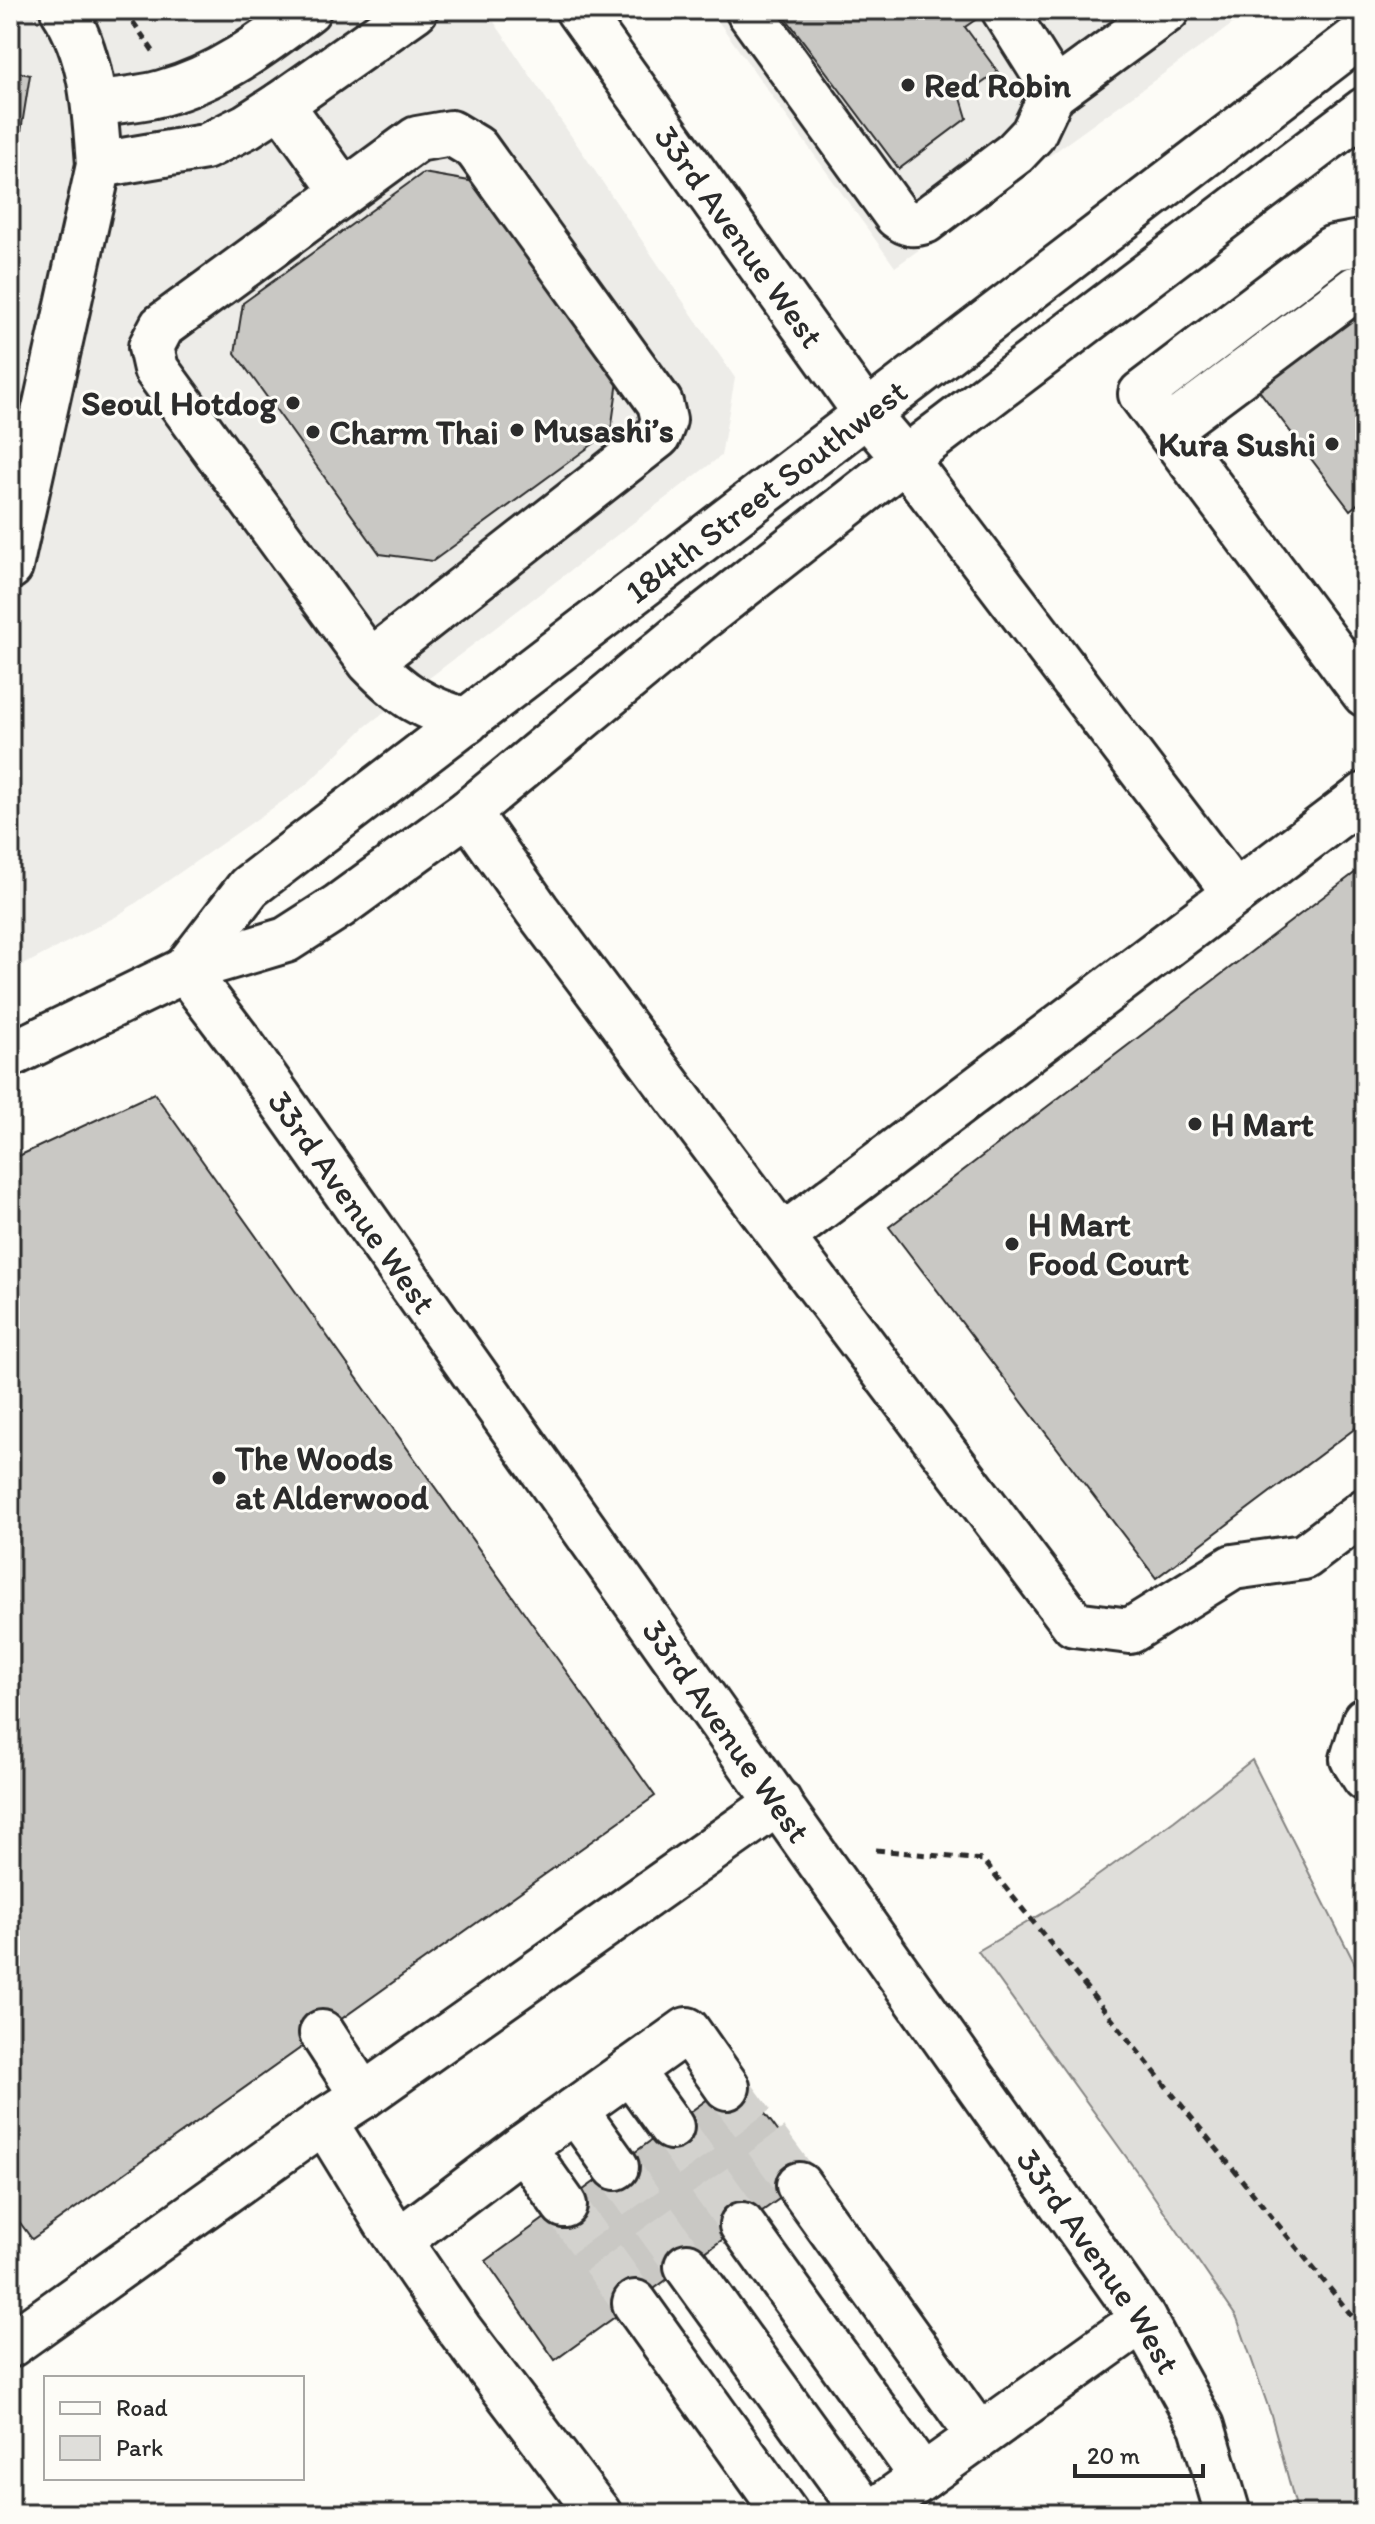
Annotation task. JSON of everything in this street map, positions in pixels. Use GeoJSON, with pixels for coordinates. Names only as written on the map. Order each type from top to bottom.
{"type":"FeatureCollection","features":[{"type":"Feature","properties":{"kind":"street"},"geometry":{"type":"LineString","coordinates":[[10,567],[99,165],[94,104],[86,61],[63,10]]}},
{"type":"Feature","properties":{"kind":"street"},"geometry":{"type":"LineString","coordinates":[[94,104],[162,93],[210,76],[247,55],[308,10]]}},
{"type":"Feature","properties":{"kind":"street"},"geometry":{"type":"LineString","coordinates":[[99,165],[205,147],[247,126],[281,104],[415,10]]}},
{"type":"Feature","properties":{"kind":"street","name":"33rd Avenue West"},"geometry":{"type":"LineString","coordinates":[[578,10],[866,413],[905,459],[1235,893]]}},
{"type":"Feature","properties":{"kind":"street"},"geometry":{"type":"LineString","coordinates":[[748,10],[897,216],[905,223],[914,225],[925,221],[1015,153],[1033,134],[1052,94],[1167,10]]}},
{"type":"Feature","properties":{"kind":"street"},"geometry":{"type":"LineString","coordinates":[[1004,10],[1047,78],[1052,94]]}},
{"type":"Feature","properties":{"kind":"street","name":"184th Street Southwest"},"geometry":{"type":"LineString","coordinates":[[185,970],[249,887],[1365,32]]}},
{"type":"Feature","properties":{"kind":"street"},"geometry":{"type":"LineString","coordinates":[[281,104],[344,192]]}},
{"type":"Feature","properties":{"kind":"street","name":"184th Street Southwest"},"geometry":{"type":"LineString","coordinates":[[10,1055],[185,970],[286,940],[339,906],[468,812],[698,621],[905,459],[1365,110]]}},
{"type":"Feature","properties":{"kind":"street"},"geometry":{"type":"LineString","coordinates":[[370,662],[658,436],[664,420],[660,403],[476,148],[451,133],[417,139],[162,326],[151,347],[156,369],[370,662],[399,691],[436,712],[467,721]]}},
{"type":"Feature","properties":{"kind":"street"},"geometry":{"type":"LineString","coordinates":[[1365,242],[1333,248],[1141,394],[1365,694]]}},
{"type":"Feature","properties":{"kind":"street"},"geometry":{"type":"LineString","coordinates":[[1168,429],[1355,289],[1365,292]]}},
{"type":"Feature","properties":{"kind":"street"},"geometry":{"type":"LineString","coordinates":[[782,1237],[1365,795]]}},
{"type":"Feature","properties":{"kind":"street"},"geometry":{"type":"LineString","coordinates":[[468,812],[537,910],[1074,1624],[1130,1631],[1233,1567],[1304,1557],[1365,1511]]}},
{"type":"Feature","properties":{"kind":"street","name":"33rd Avenue West"},"geometry":{"type":"LineString","coordinates":[[185,970],[248,1054],[1143,2319],[1202,2426],[1228,2514]]}},
{"type":"Feature","properties":{"kind":"street"},"geometry":{"type":"LineString","coordinates":[[1365,1720],[1353,1759],[1365,1778]]}},
{"type":"Feature","properties":{"kind":"street"},"geometry":{"type":"LineString","coordinates":[[10,2345],[779,1802]]}},
{"type":"Feature","properties":{"kind":"street"},"geometry":{"type":"LineString","coordinates":[[400,2240],[523,2147],[687,2030],[727,2087]]}},
{"type":"Feature","properties":{"kind":"street"},"geometry":{"type":"LineString","coordinates":[[322,2033],[363,2096]]}},
{"type":"Feature","properties":{"kind":"street"},"geometry":{"type":"LineString","coordinates":[[630,2070],[671,2127]]}},
{"type":"Feature","properties":{"kind":"street"},"geometry":{"type":"LineString","coordinates":[[575,2110],[616,2167]]}},
{"type":"Feature","properties":{"kind":"street"},"geometry":{"type":"LineString","coordinates":[[324,2121],[459,2329],[599,2514]]}},
{"type":"Feature","properties":{"kind":"street"},"geometry":{"type":"LineString","coordinates":[[523,2147],[564,2205]]}},
{"type":"Feature","properties":{"kind":"street"},"geometry":{"type":"LineString","coordinates":[[799,2185],[979,2436]]}},
{"type":"Feature","properties":{"kind":"street"},"geometry":{"type":"LineString","coordinates":[[742,2225],[923,2477]]}},
{"type":"Feature","properties":{"kind":"street"},"geometry":{"type":"LineString","coordinates":[[687,2266],[868,2514],[1143,2319]]}},
{"type":"Feature","properties":{"kind":"street"},"geometry":{"type":"LineString","coordinates":[[635,2303],[786,2514]]}},
{"type":"Feature","properties":{"kind":"path"},"geometry":{"type":"LineString","coordinates":[[125,10],[158,59]]}},
{"type":"Feature","properties":{"kind":"path"},"geometry":{"type":"LineString","coordinates":[[876,1850],[983,1860],[1365,2332]]}},
{"type":"Feature","properties":{"kind":"shaded area"},"geometry":{"type":"Polygon","coordinates":[[[10,10],[486,10],[735,378],[721,456],[366,726],[306,785],[117,916],[10,972],[10,10]]]}},
{"type":"Feature","properties":{"kind":"shaded area"},"geometry":{"type":"Polygon","coordinates":[[[710,10],[1252,10],[895,267],[710,10]]]}},
{"type":"Feature","properties":{"kind":"green space"},"geometry":{"type":"Polygon","coordinates":[[[1252,1760],[1365,1984],[1365,2514],[1298,2514],[1271,2415],[1237,2318],[1140,2176],[978,1951],[1057,1905],[1174,1821],[1252,1760]]]}},
{"type":"Feature","properties":{"kind":"building","name":"Red Robin"},"geometry":{"type":"Polygon","coordinates":[[[780,10],[973,10],[978,18],[965,27],[998,72],[961,98],[967,118],[899,169],[780,10]]]}},
{"type":"Feature","properties":{"kind":"building"},"geometry":{"type":"Polygon","coordinates":[[[10,70],[30,75],[10,200],[10,70]]]}},
{"type":"Feature","properties":{"kind":"building"},"geometry":{"type":"Polygon","coordinates":[[[423,173],[475,182],[618,381],[611,431],[433,561],[380,554],[235,353],[243,303],[423,173]]]}},
{"type":"Feature","properties":{"kind":"building","name":"Kura Sushi"},"geometry":{"type":"Polygon","coordinates":[[[1364,309],[1365,498],[1350,510],[1258,389],[1364,309]]]}},
{"type":"Feature","properties":{"kind":"building","name":"H Mart"},"geometry":{"type":"Polygon","coordinates":[[[1365,865],[1365,1421],[1156,1578],[889,1227],[1365,865]]]}},
{"type":"Feature","properties":{"kind":"building","name":"The Woods at Alderwood"},"geometry":{"type":"Polygon","coordinates":[[[154,1093],[655,1796],[32,2239],[10,2209],[10,1160],[154,1093]]]}},
{"type":"Feature","properties":{"kind":"building"},"geometry":{"type":"Polygon","coordinates":[[[738,2077],[811,2176],[555,2360],[486,2261],[738,2077]]]}},
{"type":"Feature","properties":{"kind":"tunnel"},"geometry":{"type":"LineString","coordinates":[[727,2087],[799,2185]]}},
{"type":"Feature","properties":{"kind":"tunnel"},"geometry":{"type":"LineString","coordinates":[[671,2127],[742,2225]]}},
{"type":"Feature","properties":{"kind":"tunnel"},"geometry":{"type":"LineString","coordinates":[[616,2167],[687,2266]]}},
{"type":"Feature","properties":{"kind":"tunnel"},"geometry":{"type":"LineString","coordinates":[[564,2205],[635,2303]]}},
{"type":"Feature","properties":{"kind":"place","name":"Red Robin"},"geometry":{"type":"Point","coordinates":[908,85]}},
{"type":"Feature","properties":{"kind":"place","name":"Seoul Hotdog"},"geometry":{"type":"Point","coordinates":[293,403]}},
{"type":"Feature","properties":{"kind":"place","name":"Musashi’s"},"geometry":{"type":"Point","coordinates":[517,430]}},
{"type":"Feature","properties":{"kind":"place","name":"Charm Thai"},"geometry":{"type":"Point","coordinates":[313,432]}},
{"type":"Feature","properties":{"kind":"place","name":"Kura Sushi"},"geometry":{"type":"Point","coordinates":[1332,444]}},
{"type":"Feature","properties":{"kind":"place","name":"H Mart"},"geometry":{"type":"Point","coordinates":[1195,1124]}},
{"type":"Feature","properties":{"kind":"place","name":"H Mart Food Court"},"geometry":{"type":"Point","coordinates":[1012,1244]}},
{"type":"Feature","properties":{"kind":"place","name":"The Woods at Alderwood"},"geometry":{"type":"Point","coordinates":[219,1478]}}]}
